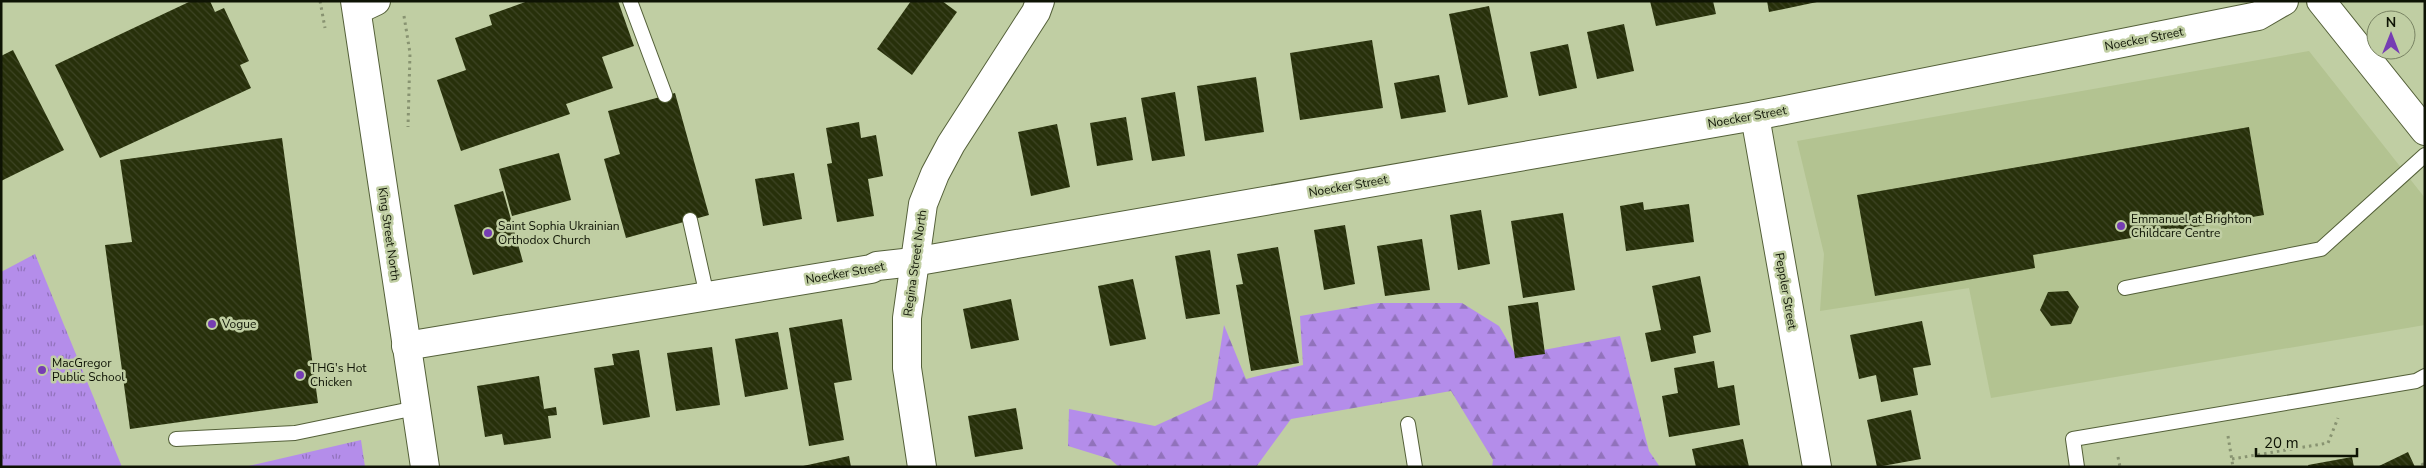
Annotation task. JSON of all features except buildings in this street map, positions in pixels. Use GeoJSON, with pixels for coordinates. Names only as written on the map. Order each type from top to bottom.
{"type":"FeatureCollection","features":[{"type":"Feature","properties":{"kind":"street","name":"Regina Street North"},"geometry":{"type":"LineString","coordinates":[[922,467],[906,368],[906,318],[923,204],[935,174],[951,144],[1036,12],[1040,1]]}},
{"type":"Feature","properties":{"kind":"street","name":"Noecker Street"},"geometry":{"type":"LineString","coordinates":[[406,346],[914,262],[1755,116],[2258,16],[2284,1]]}},
{"type":"Feature","properties":{"kind":"street"},"geometry":{"type":"LineString","coordinates":[[2321,1],[2425,130]]}},
{"type":"Feature","properties":{"kind":"street","name":"King Street North"},"geometry":{"type":"LineString","coordinates":[[363,4],[406,346],[425,467]]}},
{"type":"Feature","properties":{"kind":"street","name":"Peppler Street"},"geometry":{"type":"LineString","coordinates":[[1755,116],[1817,467]]}},
{"type":"Feature","properties":{"kind":"lane"},"geometry":{"type":"LineString","coordinates":[[630,1],[665,95]]}},
{"type":"Feature","properties":{"kind":"lane"},"geometry":{"type":"LineString","coordinates":[[2125,288],[2322,249],[2425,155]]}},
{"type":"Feature","properties":{"kind":"lane"},"geometry":{"type":"LineString","coordinates":[[690,220],[707,296]]}},
{"type":"Feature","properties":{"kind":"lane"},"geometry":{"type":"LineString","coordinates":[[2077,467],[2073,439],[2349,392],[2416,380],[2425,376]]}},
{"type":"Feature","properties":{"kind":"lane"},"geometry":{"type":"LineString","coordinates":[[176,439],[295,433],[416,408]]}},
{"type":"Feature","properties":{"kind":"lane"},"geometry":{"type":"LineString","coordinates":[[1408,424],[1415,467]]}},
{"type":"Feature","properties":{"kind":"path"},"geometry":{"type":"LineString","coordinates":[[403,8],[410,53],[408,128]]}},
{"type":"Feature","properties":{"kind":"path"},"geometry":{"type":"LineString","coordinates":[[2232,459],[2328,443],[2349,392]]}},
{"type":"Feature","properties":{"kind":"shaded area","name":"Emmanuel at Brighton Childcare Centre"},"geometry":{"type":"Polygon","coordinates":[[[2309,51],[2425,198],[2425,325],[1991,398],[1969,288],[1820,311],[1824,254],[1797,141],[2309,51]]]}},
{"type":"Feature","properties":{"kind":"green space","name":"MacGregor Public School"},"geometry":{"type":"Polygon","coordinates":[[[35,254],[122,467],[1,467],[1,272],[35,254]]]}},
{"type":"Feature","properties":{"kind":"green space"},"geometry":{"type":"Polygon","coordinates":[[[1378,303],[1462,303],[1499,326],[1516,355],[1620,336],[1649,451],[1660,467],[1492,467],[1493,460],[1451,391],[1291,419],[1256,467],[1119,467],[1110,459],[1068,446],[1069,409],[1155,426],[1212,400],[1224,325],[1246,379],[1303,365],[1300,316],[1378,303]]]}},
{"type":"Feature","properties":{"kind":"green space"},"geometry":{"type":"Polygon","coordinates":[[[361,440],[365,467],[244,467],[361,440]]]}},
{"type":"Feature","properties":{"kind":"place","name":"Emmanuel at Brighton Childcare Centre"},"geometry":{"type":"Point","coordinates":[2121,226]}},
{"type":"Feature","properties":{"kind":"place","name":"Saint Sophia Ukrainian Orthodox Church"},"geometry":{"type":"Point","coordinates":[488,233]}},
{"type":"Feature","properties":{"kind":"place","name":"Vogue"},"geometry":{"type":"Point","coordinates":[212,324]}},
{"type":"Feature","properties":{"kind":"place","name":"MacGregor Public School"},"geometry":{"type":"Point","coordinates":[42,370]}},
{"type":"Feature","properties":{"kind":"place","name":"THG's Hot Chicken"},"geometry":{"type":"Point","coordinates":[300,375]}}]}
